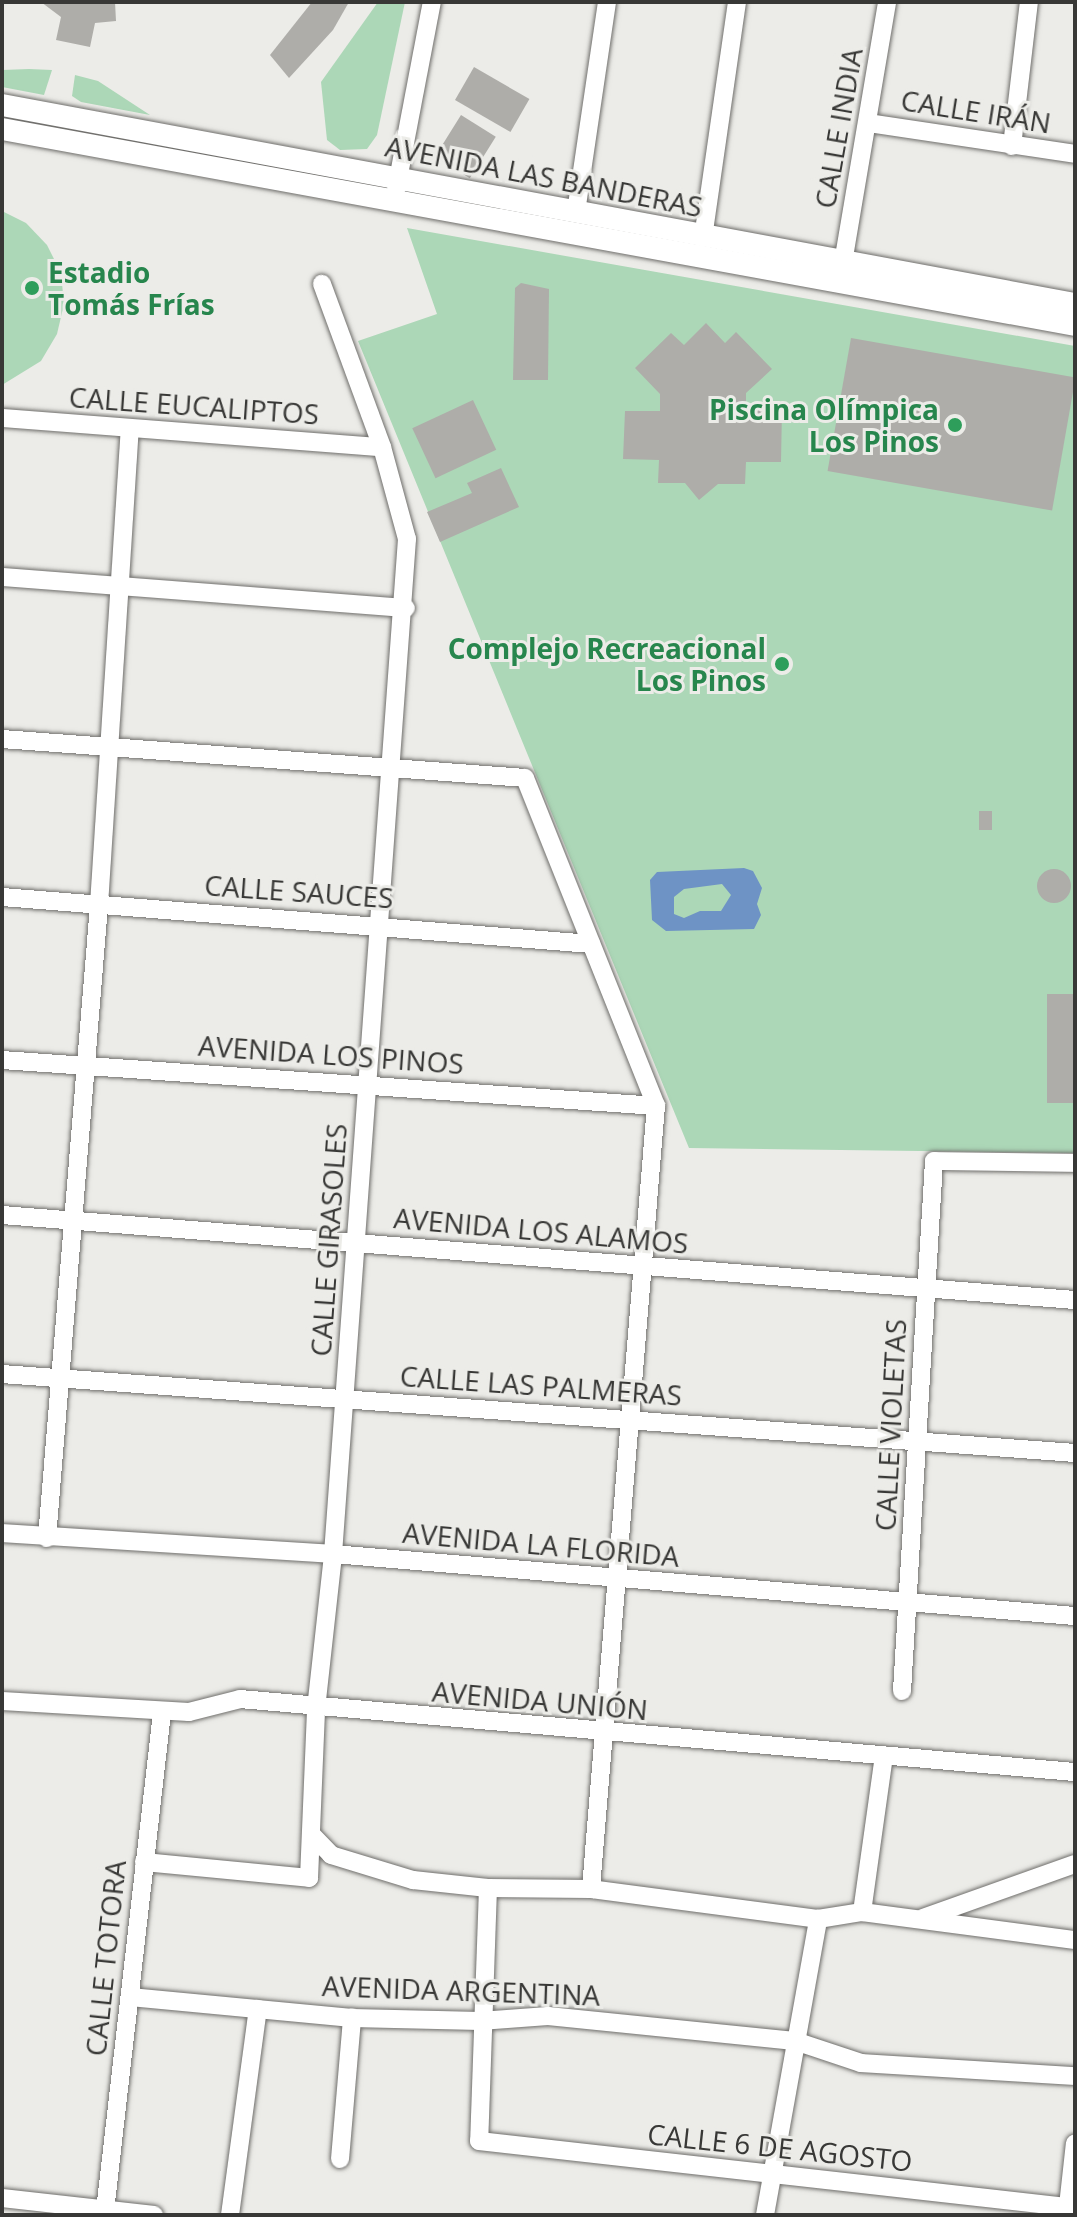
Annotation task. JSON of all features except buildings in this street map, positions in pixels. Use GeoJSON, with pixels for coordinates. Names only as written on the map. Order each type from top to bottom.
{"type":"FeatureCollection","features":[{"type":"Feature","properties":{"kind":"main road","name":"AVENIDA LAS BANDERAS"},"geometry":{"type":"LineString","coordinates":[[2,105],[396,189],[1075,325]]}},
{"type":"Feature","properties":{"kind":"main road","name":"AVENIDA LAS BANDERAS"},"geometry":{"type":"LineString","coordinates":[[2,129],[396,189],[576,212],[703,238],[1075,304]]}},
{"type":"Feature","properties":{"kind":"street"},"geometry":{"type":"LineString","coordinates":[[396,189],[432,2]]}},
{"type":"Feature","properties":{"kind":"street"},"geometry":{"type":"LineString","coordinates":[[576,212],[607,2]]}},
{"type":"Feature","properties":{"kind":"street"},"geometry":{"type":"LineString","coordinates":[[703,238],[737,2]]}},
{"type":"Feature","properties":{"kind":"street","name":"CALLE INDIA"},"geometry":{"type":"LineString","coordinates":[[843,263],[887,2]]}},
{"type":"Feature","properties":{"kind":"street"},"geometry":{"type":"LineString","coordinates":[[1012,146],[1029,2]]}},
{"type":"Feature","properties":{"kind":"street","name":"CALLE IRÁN"},"geometry":{"type":"LineString","coordinates":[[868,123],[1075,154]]}},
{"type":"Feature","properties":{"kind":"street","name":"CALLE GIRASOLES"},"geometry":{"type":"LineString","coordinates":[[144,1862],[309,1878],[316,1709],[333,1554],[390,766],[406,608],[407,539],[382,447],[322,284]]}},
{"type":"Feature","properties":{"kind":"street","name":"CALLE EUCALIPTOS"},"geometry":{"type":"LineString","coordinates":[[2,418],[382,447]]}},
{"type":"Feature","properties":{"kind":"street"},"geometry":{"type":"LineString","coordinates":[[47,1538],[99,905],[130,429]]}},
{"type":"Feature","properties":{"kind":"street"},"geometry":{"type":"LineString","coordinates":[[2,577],[406,608]]}},
{"type":"Feature","properties":{"kind":"street"},"geometry":{"type":"LineString","coordinates":[[2,739],[525,778],[656,1106],[639,1266],[632,1420],[591,1889]]}},
{"type":"Feature","properties":{"kind":"street","name":"CALLE SAUCES"},"geometry":{"type":"LineString","coordinates":[[2,897],[378,924],[591,944]]}},
{"type":"Feature","properties":{"kind":"street","name":"AVENIDA LOS PINOS"},"geometry":{"type":"LineString","coordinates":[[2,1060],[368,1083],[656,1106]]}},
{"type":"Feature","properties":{"kind":"street","name":"CALLE VIOLETAS"},"geometry":{"type":"LineString","coordinates":[[902,1691],[934,1161],[1075,1163]]}},
{"type":"Feature","properties":{"kind":"street","name":"AVENIDA LOS ALAMOS"},"geometry":{"type":"LineString","coordinates":[[2,1215],[925,1291],[1075,1300]]}},
{"type":"Feature","properties":{"kind":"street","name":"CALLE LAS PALMERAS"},"geometry":{"type":"LineString","coordinates":[[2,1374],[1075,1453]]}},
{"type":"Feature","properties":{"kind":"street","name":"AVENIDA LA FLORIDA"},"geometry":{"type":"LineString","coordinates":[[2,1533],[333,1554],[908,1606],[1075,1616]]}},
{"type":"Feature","properties":{"kind":"street","name":"AVENIDA UNIÓN"},"geometry":{"type":"LineString","coordinates":[[2,1701],[162,1713],[189,1712],[240,1699],[316,1709],[1075,1772]]}},
{"type":"Feature","properties":{"kind":"street","name":"CALLE TOTORA"},"geometry":{"type":"LineString","coordinates":[[105,2211],[162,1713]]}},
{"type":"Feature","properties":{"kind":"street"},"geometry":{"type":"LineString","coordinates":[[862,1912],[884,1756]]}},
{"type":"Feature","properties":{"kind":"street"},"geometry":{"type":"LineString","coordinates":[[311,1834],[331,1855],[373,1871],[488,1888],[591,1889],[818,1919],[862,1912],[1075,1940]]}},
{"type":"Feature","properties":{"kind":"street"},"geometry":{"type":"LineString","coordinates":[[923,1918],[1075,1864]]}},
{"type":"Feature","properties":{"kind":"street"},"geometry":{"type":"LineString","coordinates":[[480,2021],[488,1888]]}},
{"type":"Feature","properties":{"kind":"street"},"geometry":{"type":"LineString","coordinates":[[765,2215],[818,1919]]}},
{"type":"Feature","properties":{"kind":"street","name":"AVENIDA ARGENTINA"},"geometry":{"type":"LineString","coordinates":[[130,1997],[352,2018],[480,2021],[548,2016],[795,2041],[861,2063],[1075,2076]]}},
{"type":"Feature","properties":{"kind":"street"},"geometry":{"type":"LineString","coordinates":[[230,2215],[258,2009]]}},
{"type":"Feature","properties":{"kind":"street"},"geometry":{"type":"LineString","coordinates":[[340,2159],[352,2018]]}},
{"type":"Feature","properties":{"kind":"street","name":"CALLE 6 DE AGOSTO"},"geometry":{"type":"LineString","coordinates":[[480,2021],[479,2141],[1070,2210]]}},
{"type":"Feature","properties":{"kind":"street"},"geometry":{"type":"LineString","coordinates":[[1070,2210],[1075,2143]]}},
{"type":"Feature","properties":{"kind":"street"},"geometry":{"type":"LineString","coordinates":[[2,2198],[154,2215]]}},
{"type":"Feature","properties":{"kind":"green space"},"geometry":{"type":"Polygon","coordinates":[[[378,2],[405,2],[377,135],[367,149],[340,150],[327,140],[321,82],[378,2]]]}},
{"type":"Feature","properties":{"kind":"green space"},"geometry":{"type":"Polygon","coordinates":[[[2,70],[52,70],[44,95],[2,87],[2,70]]]}},
{"type":"Feature","properties":{"kind":"green space"},"geometry":{"type":"Polygon","coordinates":[[[75,75],[98,81],[150,115],[81,102],[72,96],[75,75]]]}},
{"type":"Feature","properties":{"kind":"green space","name":"Estadio Tomás Frías"},"geometry":{"type":"Polygon","coordinates":[[[2,211],[26,223],[47,245],[61,273],[64,304],[57,334],[41,361],[2,385],[2,211]]]}},
{"type":"Feature","properties":{"kind":"green space","name":"Complejo Recreacional Los Pinos"},"geometry":{"type":"Polygon","coordinates":[[[407,228],[1075,346],[1075,1153],[689,1148],[358,341],[437,314],[407,228]]]}},
{"type":"Feature","properties":{"kind":"water"},"geometry":{"type":"Polygon","coordinates":[[[744,868],[753,871],[762,888],[757,904],[761,915],[754,929],[666,931],[652,920],[650,880],[657,872],[744,868]],[[722,884],[684,889],[674,897],[674,914],[684,918],[700,911],[721,911],[731,895],[722,884]]]}},
{"type":"Feature","properties":{"kind":"place","name":"Estadio Tomás Frías"},"geometry":{"type":"Point","coordinates":[32,288]}},
{"type":"Feature","properties":{"kind":"place","name":"Piscina Olímpica Los Pinos"},"geometry":{"type":"Point","coordinates":[955,425]}},
{"type":"Feature","properties":{"kind":"place","name":"Complejo Recreacional Los Pinos"},"geometry":{"type":"Point","coordinates":[782,664]}}]}
